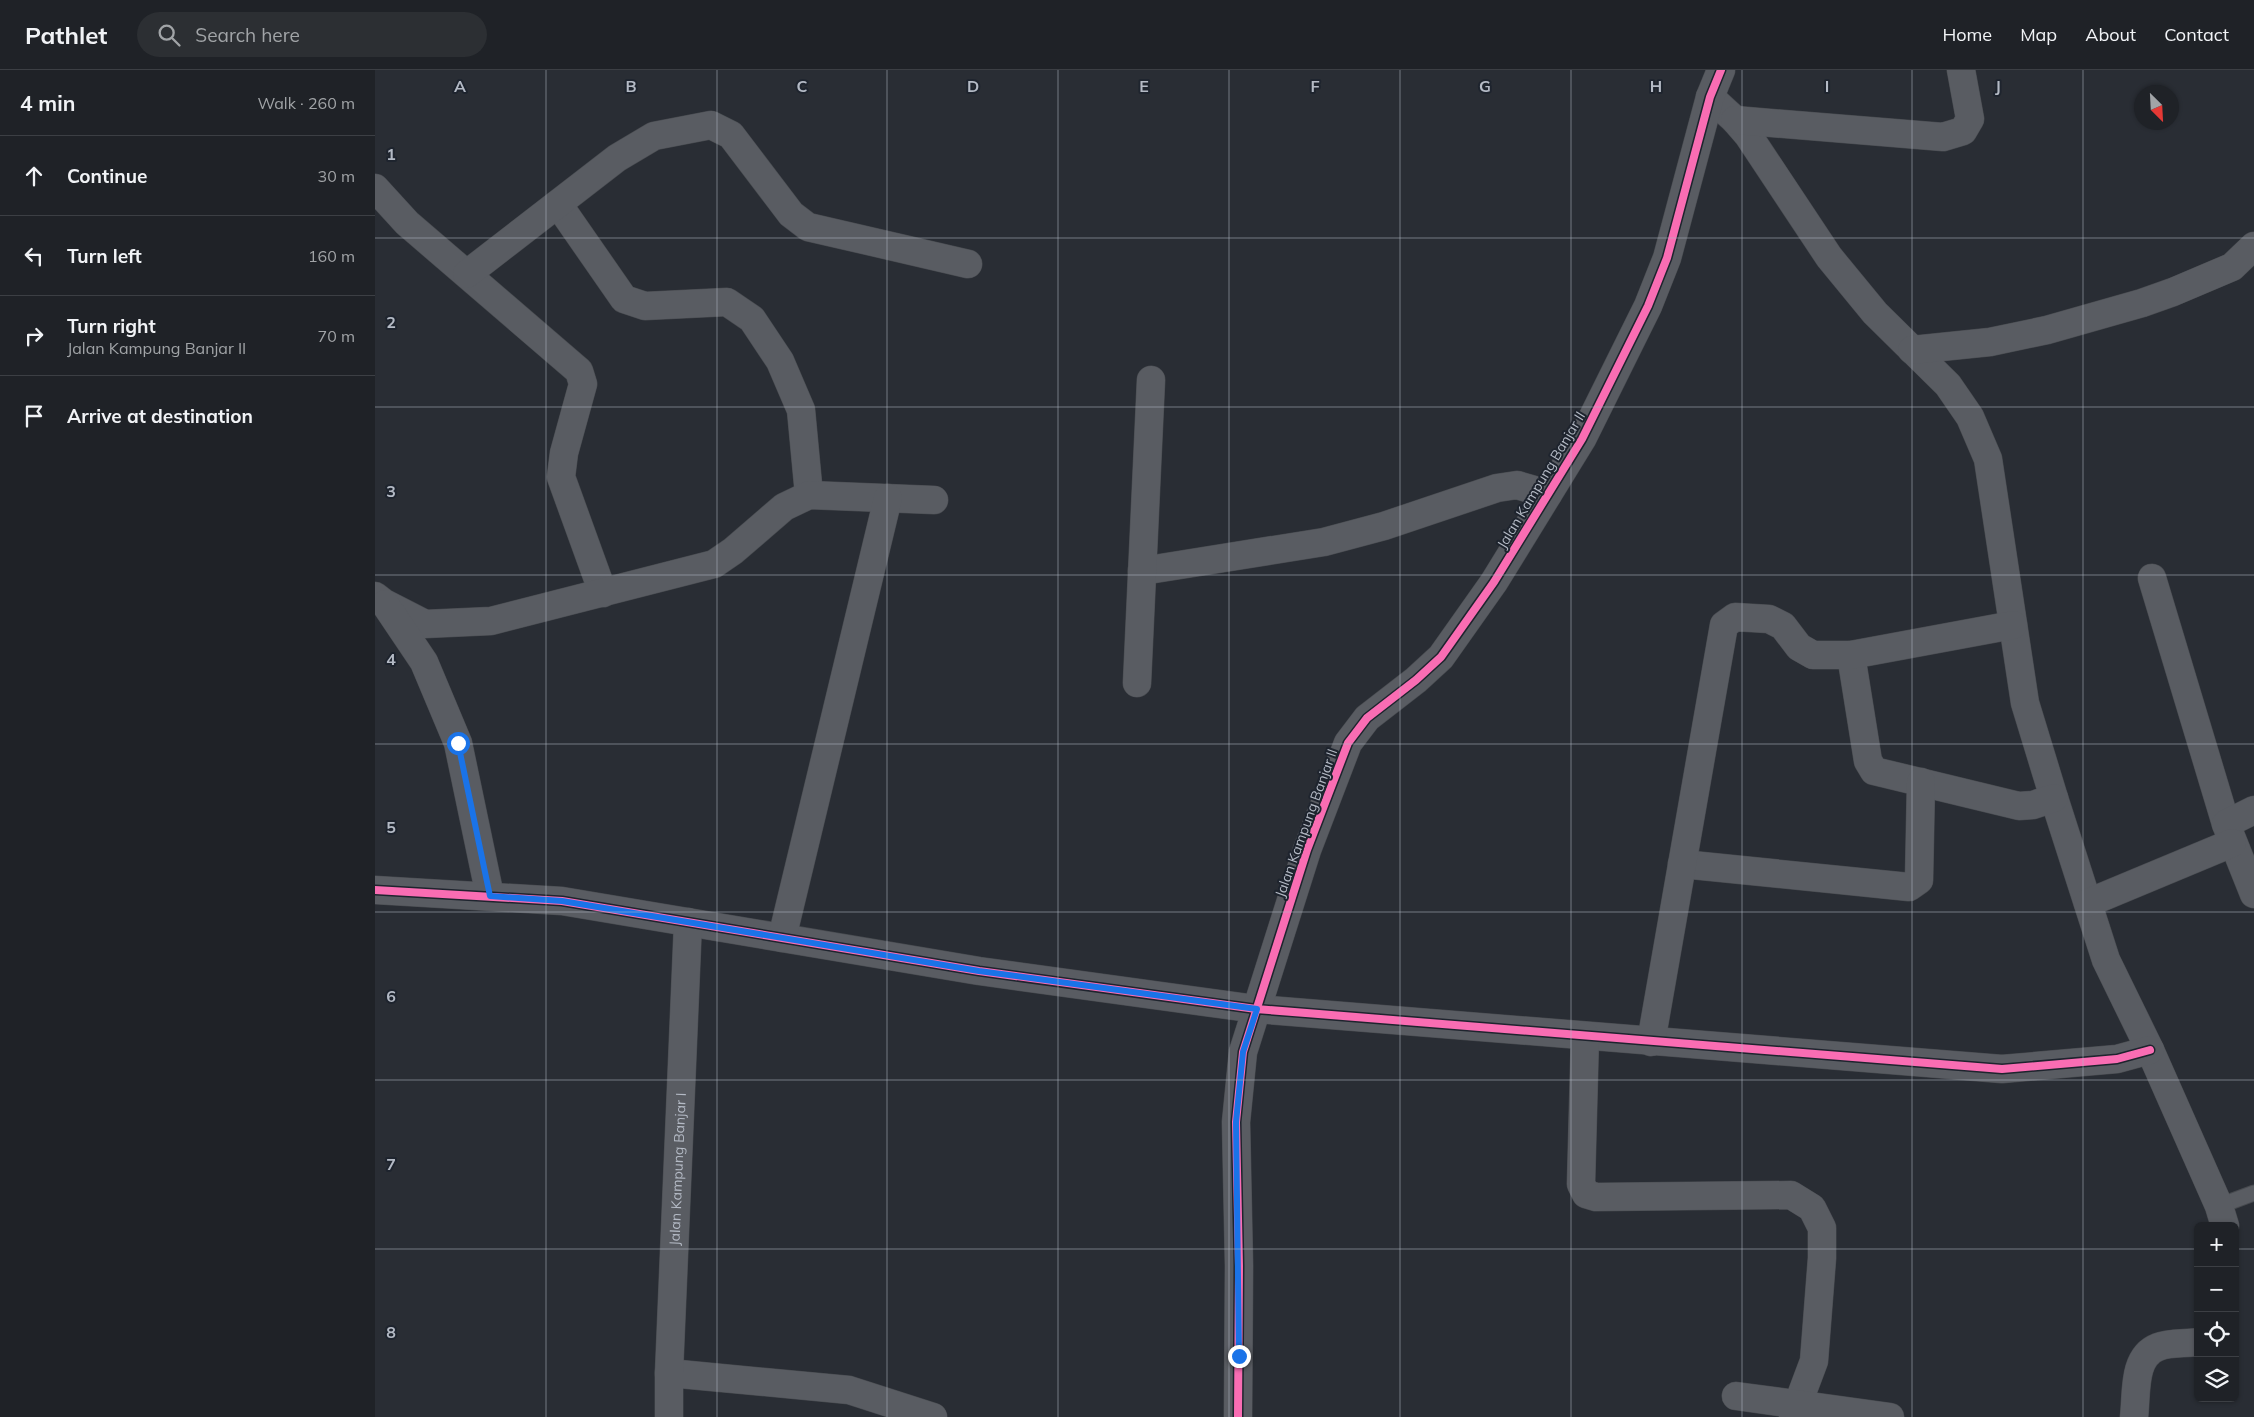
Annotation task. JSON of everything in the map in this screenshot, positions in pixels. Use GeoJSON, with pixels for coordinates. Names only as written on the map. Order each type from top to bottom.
{"type":"FeatureCollection","features":[{"type":"Feature","properties":{"kind":"street","name":"Jalan Kampung Banjar II"},"geometry":{"type":"LineString","coordinates":[[1238,1417],[1239,1266],[1236,1122],[1243,1052],[1307,850],[1348,743],[1367,718],[1441,658],[1494,582],[1582,439],[1651,298],[1667,258],[1710,97],[1721,70]]}},
{"type":"Feature","properties":{"kind":"street"},"geometry":{"type":"LineString","coordinates":[[1735,120],[1943,138],[1963,131],[1970,119],[1961,70]]}},
{"type":"Feature","properties":{"kind":"street"},"geometry":{"type":"LineString","coordinates":[[1710,97],[1748,135],[1829,257],[1875,313],[1948,385],[1970,417],[1988,460],[2025,703],[2054,798],[2106,960],[2150,1050],[2222,1216]]}},
{"type":"Feature","properties":{"kind":"street"},"geometry":{"type":"LineString","coordinates":[[467,274],[617,158],[654,136],[711,125],[731,136],[791,214],[809,227],[968,264]]}},
{"type":"Feature","properties":{"kind":"street"},"geometry":{"type":"LineString","coordinates":[[375,188],[407,223],[579,371],[583,384],[563,453],[561,477],[603,592]]}},
{"type":"Feature","properties":{"kind":"street"},"geometry":{"type":"LineString","coordinates":[[558,204],[624,299],[645,306],[727,302],[752,319],[780,361],[801,410],[809,495]]}},
{"type":"Feature","properties":{"kind":"street"},"geometry":{"type":"LineString","coordinates":[[1912,350],[1999,340],[2047,330],[2142,303],[2232,267],[2254,246]]}},
{"type":"Feature","properties":{"kind":"street"},"geometry":{"type":"LineString","coordinates":[[1137,683],[1151,380]]}},
{"type":"Feature","properties":{"kind":"street"},"geometry":{"type":"LineString","coordinates":[[1142,571],[1324,542],[1384,526],[1497,488],[1517,485],[1548,494]]}},
{"type":"Feature","properties":{"kind":"street"},"geometry":{"type":"LineString","coordinates":[[379,599],[425,624],[491,621],[714,564],[733,551],[784,507],[809,495],[934,500]]}},
{"type":"Feature","properties":{"kind":"street"},"geometry":{"type":"LineString","coordinates":[[782,938],[888,498]]}},
{"type":"Feature","properties":{"kind":"street"},"geometry":{"type":"LineString","coordinates":[[2152,578],[2229,833],[2254,894]]}},
{"type":"Feature","properties":{"kind":"street"},"geometry":{"type":"LineString","coordinates":[[379,599],[424,662],[458,743],[490,896]]}},
{"type":"Feature","properties":{"kind":"street"},"geometry":{"type":"LineString","coordinates":[[1651,1042],[1724,625],[1735,617],[1769,620],[1783,626],[1799,647],[1813,656],[1851,655],[2013,625]]}},
{"type":"Feature","properties":{"kind":"street"},"geometry":{"type":"LineString","coordinates":[[1851,655],[1868,761],[1874,771],[2019,806],[2033,805],[2054,798]]}},
{"type":"Feature","properties":{"kind":"street"},"geometry":{"type":"LineString","coordinates":[[1682,864],[1909,887],[1919,880],[1921,782]]}},
{"type":"Feature","properties":{"kind":"street"},"geometry":{"type":"LineString","coordinates":[[2088,903],[2229,833],[2254,810]]}},
{"type":"Feature","properties":{"kind":"street"},"geometry":{"type":"LineString","coordinates":[[375,890],[562,901],[979,971],[1257,1009],[2002,1069],[2117,1059],[2150,1050]]}},
{"type":"Feature","properties":{"kind":"street","name":"Jalan Kampung Banjar I"},"geometry":{"type":"LineString","coordinates":[[669,1417],[669,1373],[688,922]]}},
{"type":"Feature","properties":{"kind":"street"},"geometry":{"type":"LineString","coordinates":[[1585,1036],[1581,1184],[1587,1194],[1596,1197],[1791,1195],[1812,1208],[1822,1228],[1822,1258],[1815,1361],[1796,1411]]}},
{"type":"Feature","properties":{"kind":"street"},"geometry":{"type":"LineString","coordinates":[[2134,1417],[2139,1366],[2145,1356],[2158,1346],[2194,1342]]}},
{"type":"Feature","properties":{"kind":"street"},"geometry":{"type":"LineString","coordinates":[[669,1373],[849,1390],[933,1417]]}},
{"type":"Feature","properties":{"kind":"street"},"geometry":{"type":"LineString","coordinates":[[1736,1396],[1796,1411],[1890,1417]]}},
{"type":"Feature","properties":{"kind":"lane"},"geometry":{"type":"LineString","coordinates":[[2222,1216],[2254,1194]]}},
{"type":"Feature","properties":{"kind":"cycle path"},"geometry":{"type":"LineString","coordinates":[[1238,1417],[1239,1266],[1236,1122],[1243,1052],[1307,850],[1348,743],[1367,718],[1416,680],[1441,657],[1494,582],[1582,439],[1648,306],[1667,258],[1710,97],[1721,70]]}},
{"type":"Feature","properties":{"kind":"cycle path"},"geometry":{"type":"LineString","coordinates":[[375,890],[562,901],[979,971],[1256,1009],[2002,1069],[2117,1059],[2150,1050]]}},
{"type":"Feature","properties":{"kind":"route"},"geometry":{"type":"LineString","coordinates":[[458,743],[490,896],[562,901],[979,971],[1257,1009],[1243,1052],[1236,1122],[1239,1356]]}}]}
